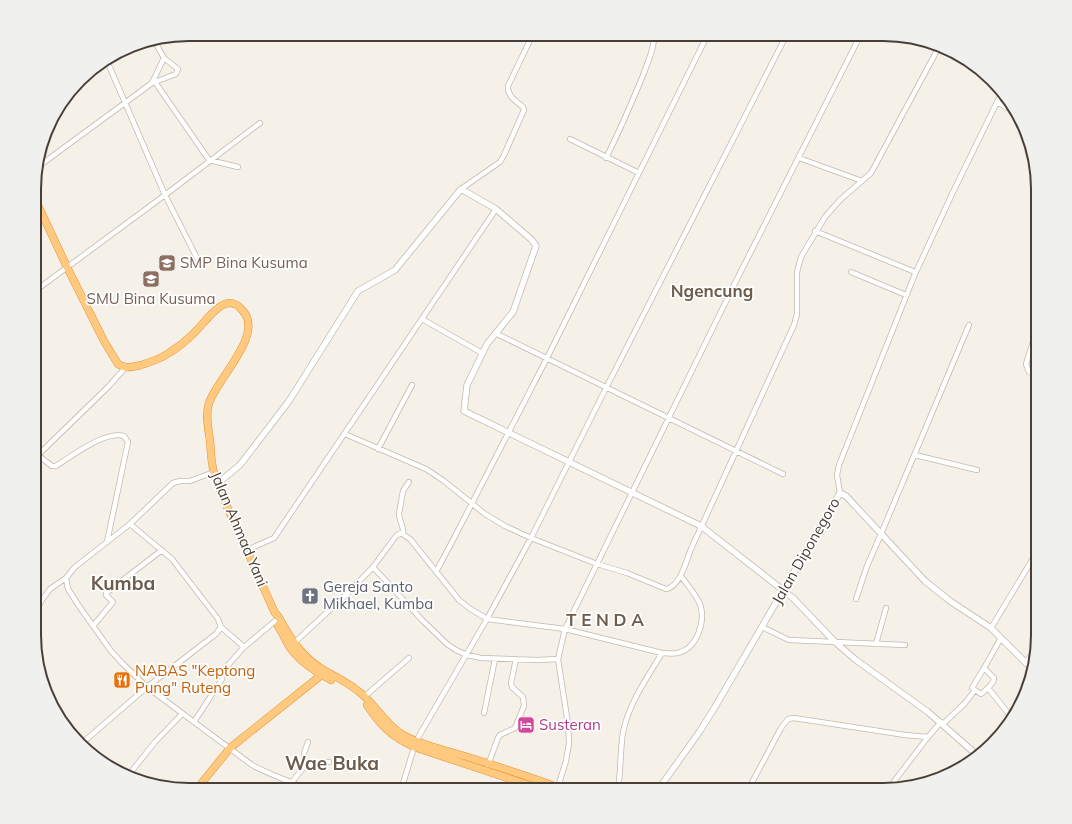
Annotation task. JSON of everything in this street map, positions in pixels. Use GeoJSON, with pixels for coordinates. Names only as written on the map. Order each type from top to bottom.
{"type":"FeatureCollection","features":[{"type":"Feature","properties":{"kind":"highway"},"geometry":{"type":"LineString","coordinates":[[41,212],[104,341],[118,364],[125,368]]}},
{"type":"Feature","properties":{"kind":"highway","name":"Jalan Ahmad Yani"},"geometry":{"type":"LineString","coordinates":[[125,368],[155,360],[168,354],[192,335],[223,305],[230,303],[236,305],[245,312],[248,326],[247,337],[240,353],[208,405],[208,424],[214,472],[247,550],[291,645]]}},
{"type":"Feature","properties":{"kind":"highway","name":"Jalan Ahmad Yani"},"geometry":{"type":"LineString","coordinates":[[275,612],[275,620],[291,645],[304,654],[324,673],[340,679],[366,699],[376,717],[393,735],[415,744],[539,783]]}},
{"type":"Feature","properties":{"kind":"highway"},"geometry":{"type":"LineString","coordinates":[[202,783],[230,748],[324,673]]}},
{"type":"Feature","properties":{"kind":"highway","name":"Jalan Ahmad Yani"},"geometry":{"type":"LineString","coordinates":[[487,767],[527,783]]}},
{"type":"Feature","properties":{"kind":"street"},"geometry":{"type":"LineString","coordinates":[[218,483],[240,465],[289,401],[358,291],[395,270],[461,189],[500,162],[524,110],[523,107],[510,96],[508,87],[530,41]]}},
{"type":"Feature","properties":{"kind":"street"},"geometry":{"type":"LineString","coordinates":[[606,158],[629,111],[652,50],[653,41]]}},
{"type":"Feature","properties":{"kind":"street"},"geometry":{"type":"LineString","coordinates":[[436,572],[547,358],[705,41]]}},
{"type":"Feature","properties":{"kind":"street"},"geometry":{"type":"LineString","coordinates":[[403,783],[415,744],[487,619],[531,538],[782,41]]}},
{"type":"Feature","properties":{"kind":"street"},"geometry":{"type":"LineString","coordinates":[[560,783],[569,743],[568,724],[558,659],[565,629],[668,418],[858,41]]}},
{"type":"Feature","properties":{"kind":"street"},"geometry":{"type":"LineString","coordinates":[[43,163],[154,82],[173,76],[178,71],[176,67],[164,58],[157,45]]}},
{"type":"Feature","properties":{"kind":"street"},"geometry":{"type":"LineString","coordinates":[[345,434],[426,469],[444,481],[485,514],[505,526],[531,538],[666,589],[673,586],[681,576],[701,526],[794,325],[797,314],[797,272],[801,257],[824,217],[871,173],[938,52]]}},
{"type":"Feature","properties":{"kind":"street"},"geometry":{"type":"LineString","coordinates":[[154,82],[164,58]]}},
{"type":"Feature","properties":{"kind":"street"},"geometry":{"type":"LineString","coordinates":[[109,65],[165,195],[200,264]]}},
{"type":"Feature","properties":{"kind":"street"},"geometry":{"type":"LineString","coordinates":[[154,82],[209,160],[238,167]]}},
{"type":"Feature","properties":{"kind":"street"},"geometry":{"type":"LineString","coordinates":[[840,493],[837,475],[839,465],[915,272],[999,98]]}},
{"type":"Feature","properties":{"kind":"street"},"geometry":{"type":"LineString","coordinates":[[998,102],[1006,107]]}},
{"type":"Feature","properties":{"kind":"street"},"geometry":{"type":"LineString","coordinates":[[41,286],[260,123]]}},
{"type":"Feature","properties":{"kind":"street"},"geometry":{"type":"LineString","coordinates":[[570,139],[639,173]]}},
{"type":"Feature","properties":{"kind":"street"},"geometry":{"type":"LineString","coordinates":[[799,158],[862,181]]}},
{"type":"Feature","properties":{"kind":"street"},"geometry":{"type":"LineString","coordinates":[[461,189],[496,209],[532,240],[536,246],[513,312],[495,333],[482,353],[467,386],[463,410],[569,463],[701,526],[784,590],[835,642],[856,660],[942,723],[973,752]]}},
{"type":"Feature","properties":{"kind":"street"},"geometry":{"type":"LineString","coordinates":[[247,550],[274,538],[496,209]]}},
{"type":"Feature","properties":{"kind":"street"},"geometry":{"type":"LineString","coordinates":[[816,232],[915,272]]}},
{"type":"Feature","properties":{"kind":"street"},"geometry":{"type":"LineString","coordinates":[[851,272],[906,296]]}},
{"type":"Feature","properties":{"kind":"street"},"geometry":{"type":"LineString","coordinates":[[422,319],[482,353]]}},
{"type":"Feature","properties":{"kind":"street"},"geometry":{"type":"LineString","coordinates":[[856,599],[867,566],[882,534],[969,325]]}},
{"type":"Feature","properties":{"kind":"street"},"geometry":{"type":"LineString","coordinates":[[495,333],[783,474]]}},
{"type":"Feature","properties":{"kind":"street"},"geometry":{"type":"LineString","coordinates":[[1031,348],[1026,364],[1029,372],[1031,373]]}},
{"type":"Feature","properties":{"kind":"street"},"geometry":{"type":"LineString","coordinates":[[41,451],[109,386],[125,368]]}},
{"type":"Feature","properties":{"kind":"street"},"geometry":{"type":"LineString","coordinates":[[378,449],[412,385]]}},
{"type":"Feature","properties":{"kind":"street"},"geometry":{"type":"LineString","coordinates":[[41,459],[52,466],[56,466],[102,439],[119,434],[124,436],[128,442],[107,542]]}},
{"type":"Feature","properties":{"kind":"street"},"geometry":{"type":"LineString","coordinates":[[914,456],[977,470]]}},
{"type":"Feature","properties":{"kind":"street"},"geometry":{"type":"LineString","coordinates":[[41,602],[50,589],[66,578],[75,567],[130,524],[173,483],[190,481],[214,472]]}},
{"type":"Feature","properties":{"kind":"street"},"geometry":{"type":"LineString","coordinates":[[409,482],[404,490],[399,514],[403,533],[410,539],[459,600],[487,619],[565,629],[662,653],[678,653],[692,645],[703,618],[697,599],[681,576]]}},
{"type":"Feature","properties":{"kind":"street","name":"Jalan Diponegoro"},"geometry":{"type":"LineString","coordinates":[[663,783],[715,707],[840,493],[846,496],[925,581],[934,589],[991,628],[1028,665]]}},
{"type":"Feature","properties":{"kind":"street"},"geometry":{"type":"LineString","coordinates":[[130,524],[162,550],[181,571],[221,624],[221,627],[244,647]]}},
{"type":"Feature","properties":{"kind":"street"},"geometry":{"type":"LineString","coordinates":[[291,645],[374,567],[396,536],[399,533],[403,533]]}},
{"type":"Feature","properties":{"kind":"street"},"geometry":{"type":"LineString","coordinates":[[93,626],[113,602],[105,594],[162,550]]}},
{"type":"Feature","properties":{"kind":"street"},"geometry":{"type":"LineString","coordinates":[[991,628],[1031,562]]}},
{"type":"Feature","properties":{"kind":"street"},"geometry":{"type":"LineString","coordinates":[[374,567],[422,620],[456,650],[481,658],[537,660],[558,659]]}},
{"type":"Feature","properties":{"kind":"street"},"geometry":{"type":"LineString","coordinates":[[66,578],[68,589],[111,651],[147,687],[252,765],[292,782],[304,767],[304,753],[308,742]]}},
{"type":"Feature","properties":{"kind":"street"},"geometry":{"type":"LineString","coordinates":[[876,644],[886,608]]}},
{"type":"Feature","properties":{"kind":"street"},"geometry":{"type":"LineString","coordinates":[[194,722],[222,679],[223,671],[244,647],[275,620]]}},
{"type":"Feature","properties":{"kind":"street"},"geometry":{"type":"LineString","coordinates":[[85,741],[147,687],[216,634],[221,627]]}},
{"type":"Feature","properties":{"kind":"street"},"geometry":{"type":"LineString","coordinates":[[762,627],[789,640],[905,645]]}},
{"type":"Feature","properties":{"kind":"street"},"geometry":{"type":"LineString","coordinates":[[984,668],[994,678],[993,682],[982,694],[972,687],[1001,638]]}},
{"type":"Feature","properties":{"kind":"street"},"geometry":{"type":"LineString","coordinates":[[619,783],[625,723],[635,697],[662,653]]}},
{"type":"Feature","properties":{"kind":"street"},"geometry":{"type":"LineString","coordinates":[[366,699],[409,658]]}},
{"type":"Feature","properties":{"kind":"street"},"geometry":{"type":"LineString","coordinates":[[1025,662],[1029,658]]}},
{"type":"Feature","properties":{"kind":"street"},"geometry":{"type":"LineString","coordinates":[[484,714],[495,659]]}},
{"type":"Feature","properties":{"kind":"street"},"geometry":{"type":"LineString","coordinates":[[487,767],[498,738],[508,730],[515,728],[524,706],[523,697],[512,687],[511,683],[516,659]]}},
{"type":"Feature","properties":{"kind":"street"},"geometry":{"type":"LineString","coordinates":[[988,688],[1008,713]]}},
{"type":"Feature","properties":{"kind":"street"},"geometry":{"type":"LineString","coordinates":[[893,783],[928,737],[965,703],[975,690]]}},
{"type":"Feature","properties":{"kind":"street"},"geometry":{"type":"LineString","coordinates":[[132,771],[155,742],[182,714]]}},
{"type":"Feature","properties":{"kind":"street"},"geometry":{"type":"LineString","coordinates":[[752,783],[781,728],[788,719],[794,718],[905,735],[928,737]]}},
{"type":"Feature","properties":{"kind":"street"},"geometry":{"type":"LineString","coordinates":[[304,767],[328,762]]}},
{"type":"Feature","properties":{"kind":"place","name":"SMP Bina Kusuma"},"geometry":{"type":"Point","coordinates":[167,263]}},
{"type":"Feature","properties":{"kind":"place","name":"SMU Bina Kusuma"},"geometry":{"type":"Point","coordinates":[151,279]}},
{"type":"Feature","properties":{"kind":"place","name":"Gereja Santo Mikhael, Kumba"},"geometry":{"type":"Point","coordinates":[310,596]}},
{"type":"Feature","properties":{"kind":"place","name":"NABAS \"Keptong Pung\" Ruteng"},"geometry":{"type":"Point","coordinates":[122,680]}},
{"type":"Feature","properties":{"kind":"place","name":"Susteran"},"geometry":{"type":"Point","coordinates":[526,725]}},
{"type":"Feature","properties":{"kind":"district","name":"Ngencung"},"geometry":{"type":"Point","coordinates":[712,291]}},
{"type":"Feature","properties":{"kind":"district","name":"Kumba"},"geometry":{"type":"Point","coordinates":[123,583]}},
{"type":"Feature","properties":{"kind":"district","name":"T E N D A"},"geometry":{"type":"Point","coordinates":[605,620]}},
{"type":"Feature","properties":{"kind":"district","name":"Wae Buka"},"geometry":{"type":"Point","coordinates":[332,763]}}]}
